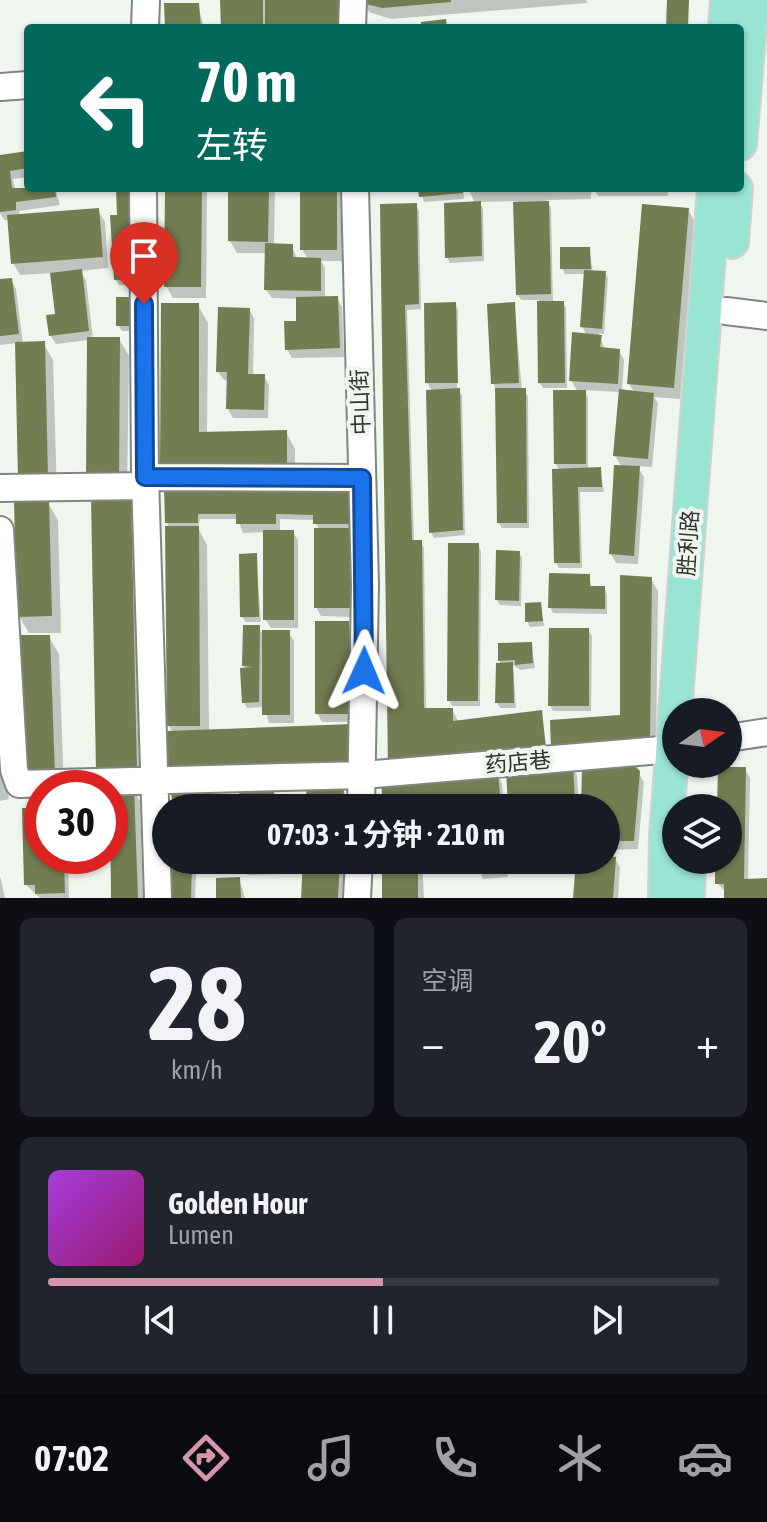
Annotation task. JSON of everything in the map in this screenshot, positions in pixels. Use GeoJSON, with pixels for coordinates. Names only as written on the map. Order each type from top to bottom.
{"type":"FeatureCollection","features":[{"type":"Feature","properties":{"kind":"main road"},"geometry":{"type":"LineString","coordinates":[[725,24],[727,0]]}},
{"type":"Feature","properties":{"kind":"main road"},"geometry":{"type":"LineString","coordinates":[[744,96],[752,0]]}},
{"type":"Feature","properties":{"kind":"main road","name":"胜利路"},"geometry":{"type":"LineString","coordinates":[[686,698],[714,192]]}},
{"type":"Feature","properties":{"kind":"main road","name":"胜利路"},"geometry":{"type":"LineString","coordinates":[[697,698],[736,192]]}},
{"type":"Feature","properties":{"kind":"main road","name":"胜利路"},"geometry":{"type":"LineString","coordinates":[[665,898],[680,778]]}},
{"type":"Feature","properties":{"kind":"main road"},"geometry":{"type":"LineString","coordinates":[[688,898],[689,874]]}},
{"type":"Feature","properties":{"kind":"street"},"geometry":{"type":"LineString","coordinates":[[145,24],[146,0]]}},
{"type":"Feature","properties":{"kind":"street"},"geometry":{"type":"LineString","coordinates":[[352,24],[353,0]]}},
{"type":"Feature","properties":{"kind":"street"},"geometry":{"type":"LineString","coordinates":[[0,87],[24,85]]}},
{"type":"Feature","properties":{"kind":"street"},"geometry":{"type":"LineString","coordinates":[[143,192],[145,481],[158,898]]}},
{"type":"Feature","properties":{"kind":"street","name":"中山街"},"geometry":{"type":"LineString","coordinates":[[355,192],[365,585],[362,794]]}},
{"type":"Feature","properties":{"kind":"street"},"geometry":{"type":"LineString","coordinates":[[726,311],[767,316]]}},
{"type":"Feature","properties":{"kind":"street"},"geometry":{"type":"LineString","coordinates":[[0,488],[145,481],[362,478]]}},
{"type":"Feature","properties":{"kind":"street","name":"药店巷"},"geometry":{"type":"LineString","coordinates":[[0,530],[14,770],[19,784],[363,775],[662,757]]}},
{"type":"Feature","properties":{"kind":"street"},"geometry":{"type":"LineString","coordinates":[[742,736],[767,732]]}},
{"type":"Feature","properties":{"kind":"street"},"geometry":{"type":"LineString","coordinates":[[357,898],[358,874]]}},
{"type":"Feature","properties":{"kind":"building"},"geometry":{"type":"Polygon","coordinates":[[[220,0],[263,0],[263,24],[221,24],[220,0]]]}},
{"type":"Feature","properties":{"kind":"building"},"geometry":{"type":"Polygon","coordinates":[[[265,0],[347,0],[347,24],[265,24],[265,0]]]}},
{"type":"Feature","properties":{"kind":"building"},"geometry":{"type":"Polygon","coordinates":[[[362,0],[451,2],[382,8],[362,3],[362,0]]]}},
{"type":"Feature","properties":{"kind":"building"},"geometry":{"type":"Polygon","coordinates":[[[667,0],[689,0],[688,24],[666,24],[667,0]]]}},
{"type":"Feature","properties":{"kind":"building"},"geometry":{"type":"Polygon","coordinates":[[[164,3],[199,3],[201,24],[165,24],[164,3]]]}},
{"type":"Feature","properties":{"kind":"building"},"geometry":{"type":"Polygon","coordinates":[[[446,19],[447,24],[421,24],[446,19]]]}},
{"type":"Feature","properties":{"kind":"building"},"geometry":{"type":"Polygon","coordinates":[[[24,152],[24,169],[10,171],[12,188],[24,188],[24,192],[55,192],[56,197],[16,202],[16,210],[0,212],[0,155],[24,152]]]}},
{"type":"Feature","properties":{"kind":"building"},"geometry":{"type":"Polygon","coordinates":[[[116,192],[134,192],[136,279],[114,280],[110,215],[117,215],[116,192]]]}},
{"type":"Feature","properties":{"kind":"building"},"geometry":{"type":"Polygon","coordinates":[[[165,192],[202,192],[201,287],[164,287],[165,192]]]}},
{"type":"Feature","properties":{"kind":"building"},"geometry":{"type":"Polygon","coordinates":[[[228,192],[269,192],[268,242],[228,241],[228,192]]]}},
{"type":"Feature","properties":{"kind":"building"},"geometry":{"type":"Polygon","coordinates":[[[300,192],[337,192],[337,250],[300,250],[300,192]]]}},
{"type":"Feature","properties":{"kind":"building"},"geometry":{"type":"Polygon","coordinates":[[[418,192],[463,193],[419,197],[418,192]]]}},
{"type":"Feature","properties":{"kind":"building"},"geometry":{"type":"Polygon","coordinates":[[[481,201],[482,256],[445,258],[444,203],[481,201]]]}},
{"type":"Feature","properties":{"kind":"building"},"geometry":{"type":"Polygon","coordinates":[[[549,201],[551,294],[516,295],[513,202],[549,201]]]}},
{"type":"Feature","properties":{"kind":"building"},"geometry":{"type":"Polygon","coordinates":[[[417,203],[419,304],[405,305],[412,540],[422,540],[424,708],[453,708],[453,721],[542,710],[546,750],[388,766],[380,204],[417,203]]]}},
{"type":"Feature","properties":{"kind":"building"},"geometry":{"type":"Polygon","coordinates":[[[642,204],[689,208],[674,388],[627,384],[642,204]]]}},
{"type":"Feature","properties":{"kind":"building"},"geometry":{"type":"Polygon","coordinates":[[[99,208],[103,257],[11,264],[7,215],[99,208]]]}},
{"type":"Feature","properties":{"kind":"building"},"geometry":{"type":"Polygon","coordinates":[[[265,243],[293,244],[293,257],[321,258],[321,291],[264,290],[265,243]]]}},
{"type":"Feature","properties":{"kind":"building"},"geometry":{"type":"Polygon","coordinates":[[[560,247],[590,247],[591,269],[560,269],[560,247]]]}},
{"type":"Feature","properties":{"kind":"building"},"geometry":{"type":"Polygon","coordinates":[[[82,269],[89,331],[49,336],[46,315],[55,314],[50,273],[82,269]]]}},
{"type":"Feature","properties":{"kind":"building"},"geometry":{"type":"Polygon","coordinates":[[[584,270],[606,271],[602,329],[580,327],[584,270]]]}},
{"type":"Feature","properties":{"kind":"building"},"geometry":{"type":"Polygon","coordinates":[[[12,278],[19,334],[0,336],[0,279],[12,278]]]}},
{"type":"Feature","properties":{"kind":"building"},"geometry":{"type":"Polygon","coordinates":[[[338,296],[340,348],[285,350],[284,321],[296,321],[296,297],[338,296]]]}},
{"type":"Feature","properties":{"kind":"building"},"geometry":{"type":"Polygon","coordinates":[[[116,297],[133,297],[134,326],[116,326],[116,297]]]}},
{"type":"Feature","properties":{"kind":"building"},"geometry":{"type":"Polygon","coordinates":[[[537,301],[564,301],[565,383],[538,383],[537,301]]]}},
{"type":"Feature","properties":{"kind":"building"},"geometry":{"type":"Polygon","coordinates":[[[456,302],[458,383],[425,383],[424,303],[456,302]]]}},
{"type":"Feature","properties":{"kind":"building"},"geometry":{"type":"Polygon","coordinates":[[[515,302],[519,383],[491,384],[487,304],[515,302]]]}},
{"type":"Feature","properties":{"kind":"building"},"geometry":{"type":"Polygon","coordinates":[[[161,303],[199,303],[199,432],[287,430],[287,467],[160,466],[161,303]]]}},
{"type":"Feature","properties":{"kind":"building"},"geometry":{"type":"Polygon","coordinates":[[[218,307],[250,308],[248,374],[265,374],[264,410],[226,409],[227,372],[216,372],[218,307]]]}},
{"type":"Feature","properties":{"kind":"building"},"geometry":{"type":"Polygon","coordinates":[[[572,332],[602,335],[600,347],[620,349],[618,384],[569,381],[572,332]]]}},
{"type":"Feature","properties":{"kind":"building"},"geometry":{"type":"Polygon","coordinates":[[[87,337],[120,337],[119,477],[86,477],[87,337]]]}},
{"type":"Feature","properties":{"kind":"building"},"geometry":{"type":"Polygon","coordinates":[[[45,341],[48,479],[18,480],[15,342],[45,341]]]}},
{"type":"Feature","properties":{"kind":"building"},"geometry":{"type":"Polygon","coordinates":[[[460,388],[463,530],[429,533],[426,390],[460,388]]]}},
{"type":"Feature","properties":{"kind":"building"},"geometry":{"type":"Polygon","coordinates":[[[495,388],[526,388],[527,523],[497,523],[495,388]]]}},
{"type":"Feature","properties":{"kind":"building"},"geometry":{"type":"Polygon","coordinates":[[[619,389],[654,393],[648,459],[613,456],[619,389]]]}},
{"type":"Feature","properties":{"kind":"building"},"geometry":{"type":"Polygon","coordinates":[[[553,390],[586,390],[586,464],[554,464],[553,390]]]}},
{"type":"Feature","properties":{"kind":"building"},"geometry":{"type":"Polygon","coordinates":[[[614,465],[640,466],[634,556],[609,554],[614,465]]]}},
{"type":"Feature","properties":{"kind":"building"},"geometry":{"type":"Polygon","coordinates":[[[601,467],[602,487],[578,487],[580,563],[554,563],[552,469],[601,467]]]}},
{"type":"Feature","properties":{"kind":"building"},"geometry":{"type":"Polygon","coordinates":[[[164,485],[314,491],[313,486],[352,487],[352,524],[313,524],[313,515],[276,514],[276,524],[236,524],[236,514],[198,514],[198,523],[165,523],[164,485]]]}},
{"type":"Feature","properties":{"kind":"building"},"geometry":{"type":"Polygon","coordinates":[[[131,497],[137,771],[96,770],[91,498],[131,497]]]}},
{"type":"Feature","properties":{"kind":"building"},"geometry":{"type":"Polygon","coordinates":[[[49,501],[52,616],[17,617],[14,502],[49,501]]]}},
{"type":"Feature","properties":{"kind":"building"},"geometry":{"type":"Polygon","coordinates":[[[165,526],[199,526],[200,726],[167,726],[165,526]]]}},
{"type":"Feature","properties":{"kind":"building"},"geometry":{"type":"Polygon","coordinates":[[[314,528],[350,528],[350,608],[314,608],[314,528]]]}},
{"type":"Feature","properties":{"kind":"building"},"geometry":{"type":"Polygon","coordinates":[[[263,530],[294,530],[294,620],[263,620],[263,530]]]}},
{"type":"Feature","properties":{"kind":"building"},"geometry":{"type":"Polygon","coordinates":[[[448,543],[479,543],[478,701],[447,701],[448,543]]]}},
{"type":"Feature","properties":{"kind":"building"},"geometry":{"type":"Polygon","coordinates":[[[496,550],[520,551],[519,601],[495,600],[496,550]]]}},
{"type":"Feature","properties":{"kind":"building"},"geometry":{"type":"Polygon","coordinates":[[[257,553],[259,617],[240,617],[239,554],[257,553]]]}},
{"type":"Feature","properties":{"kind":"building"},"geometry":{"type":"Polygon","coordinates":[[[549,573],[590,574],[590,586],[605,586],[605,609],[548,608],[549,573]]]}},
{"type":"Feature","properties":{"kind":"building"},"geometry":{"type":"Polygon","coordinates":[[[620,575],[652,577],[650,738],[619,739],[619,744],[551,750],[550,720],[620,715],[620,575]]]}},
{"type":"Feature","properties":{"kind":"building"},"geometry":{"type":"Polygon","coordinates":[[[541,602],[543,621],[525,622],[525,603],[541,602]]]}},
{"type":"Feature","properties":{"kind":"building"},"geometry":{"type":"Polygon","coordinates":[[[315,621],[349,621],[349,714],[315,714],[315,621]]]}},
{"type":"Feature","properties":{"kind":"building"},"geometry":{"type":"Polygon","coordinates":[[[243,625],[260,625],[259,702],[242,703],[240,668],[253,667],[242,666],[243,625]]]}},
{"type":"Feature","properties":{"kind":"building"},"geometry":{"type":"Polygon","coordinates":[[[549,628],[589,628],[589,706],[548,706],[549,628]]]}},
{"type":"Feature","properties":{"kind":"building"},"geometry":{"type":"Polygon","coordinates":[[[262,630],[290,630],[290,715],[262,715],[262,630]]]}},
{"type":"Feature","properties":{"kind":"building"},"geometry":{"type":"Polygon","coordinates":[[[15,635],[50,635],[55,770],[24,770],[24,779],[20,779],[15,635]]]}},
{"type":"Feature","properties":{"kind":"building"},"geometry":{"type":"Polygon","coordinates":[[[532,642],[533,663],[515,665],[515,660],[498,661],[498,643],[532,642]]]}},
{"type":"Feature","properties":{"kind":"building"},"geometry":{"type":"Polygon","coordinates":[[[513,662],[514,703],[495,703],[496,663],[513,662]]]}},
{"type":"Feature","properties":{"kind":"building"},"geometry":{"type":"Polygon","coordinates":[[[352,724],[353,763],[168,770],[167,731],[352,724]]]}},
{"type":"Feature","properties":{"kind":"building"},"geometry":{"type":"Polygon","coordinates":[[[633,764],[640,771],[634,841],[620,841],[620,794],[581,794],[582,768],[633,764]]]}},
{"type":"Feature","properties":{"kind":"building"},"geometry":{"type":"Polygon","coordinates":[[[573,765],[575,794],[507,794],[506,769],[573,765]]]}},
{"type":"Feature","properties":{"kind":"building"},"geometry":{"type":"Polygon","coordinates":[[[742,767],[746,767],[744,879],[767,878],[767,898],[724,898],[724,884],[715,884],[715,874],[742,874],[742,794],[717,794],[718,778],[742,778],[742,767]]]}},
{"type":"Feature","properties":{"kind":"building"},"geometry":{"type":"Polygon","coordinates":[[[498,772],[500,794],[382,794],[381,781],[498,772]]]}},
{"type":"Feature","properties":{"kind":"building"},"geometry":{"type":"Polygon","coordinates":[[[307,785],[344,786],[344,794],[306,794],[307,785]]]}},
{"type":"Feature","properties":{"kind":"building"},"geometry":{"type":"Polygon","coordinates":[[[128,787],[134,787],[138,898],[111,898],[111,874],[128,874],[128,787]]]}},
{"type":"Feature","properties":{"kind":"building"},"geometry":{"type":"Polygon","coordinates":[[[274,788],[274,794],[239,794],[239,789],[274,788]]]}},
{"type":"Feature","properties":{"kind":"building"},"geometry":{"type":"Polygon","coordinates":[[[203,790],[203,794],[171,794],[203,790]]]}},
{"type":"Feature","properties":{"kind":"building"},"geometry":{"type":"Polygon","coordinates":[[[22,808],[24,874],[64,874],[65,893],[35,894],[35,885],[24,885],[22,808]]]}},
{"type":"Feature","properties":{"kind":"building"},"geometry":{"type":"Polygon","coordinates":[[[166,874],[192,874],[191,898],[166,898],[166,874]]]}},
{"type":"Feature","properties":{"kind":"building"},"geometry":{"type":"Polygon","coordinates":[[[302,874],[339,874],[338,898],[301,898],[302,874]]]}},
{"type":"Feature","properties":{"kind":"building"},"geometry":{"type":"Polygon","coordinates":[[[382,874],[418,874],[418,898],[382,898],[382,874]]]}},
{"type":"Feature","properties":{"kind":"building"},"geometry":{"type":"Polygon","coordinates":[[[575,874],[615,874],[613,898],[573,898],[575,874]]]}},
{"type":"Feature","properties":{"kind":"building"},"geometry":{"type":"Polygon","coordinates":[[[240,877],[241,898],[216,898],[216,878],[240,877]]]}},
{"type":"Feature","properties":{"kind":"route"},"geometry":{"type":"LineString","coordinates":[[144,304],[145,477],[362,478],[364,671]]}}]}
